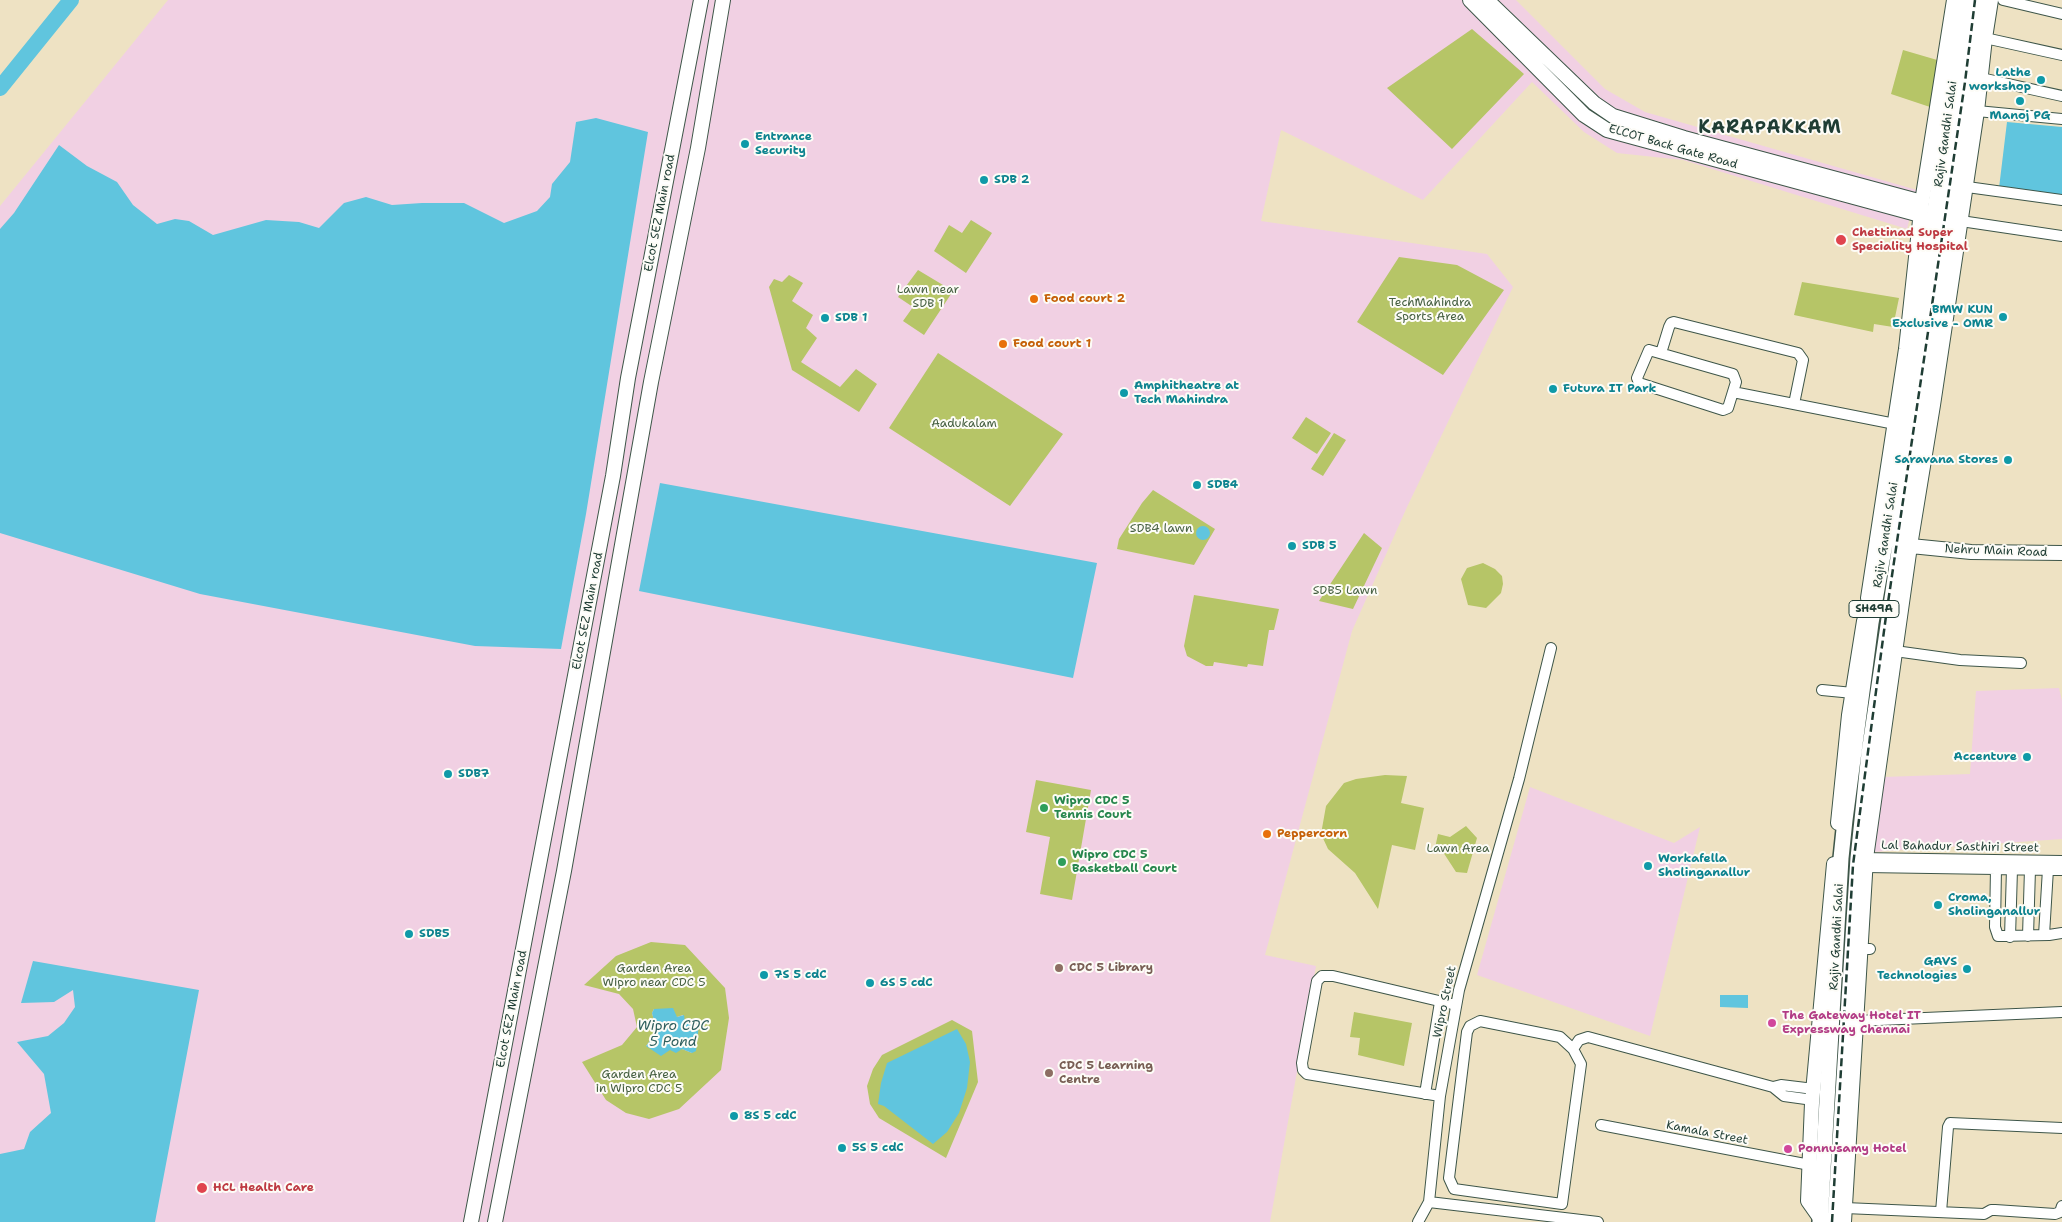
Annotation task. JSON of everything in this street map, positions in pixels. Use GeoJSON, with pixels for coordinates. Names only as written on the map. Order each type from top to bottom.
{"type":"FeatureCollection","features":[{"type":"Feature","properties":{"kind":"main road","name":"Rajiv Gandhi Salai"},"geometry":{"type":"LineString","coordinates":[[1820,1220],[1840,869],[1857,694],[1966,0]]}},
{"type":"Feature","properties":{"kind":"main road","name":"Rajiv Gandhi Salai"},"geometry":{"type":"LineString","coordinates":[[1835,1222],[1851,1027],[1850,983],[1862,863],[1869,754],[1877,697],[1905,545],[1959,186],[1981,0]]}},
{"type":"Feature","properties":{"kind":"main road"},"geometry":{"type":"LineString","coordinates":[[1857,694],[1877,697]]}},
{"type":"Feature","properties":{"kind":"main road"},"geometry":{"type":"LineString","coordinates":[[1840,869],[1862,863]]}},
{"type":"Feature","properties":{"kind":"main road"},"geometry":{"type":"LineString","coordinates":[[1834,982],[1838,988],[1844,988],[1850,983]]}},
{"type":"Feature","properties":{"kind":"main road"},"geometry":{"type":"LineString","coordinates":[[1832,1013],[1836,1008],[1842,1007],[1851,1027]]}},
{"type":"Feature","properties":{"kind":"street","name":"Elcot SEZ Main road"},"geometry":{"type":"LineString","coordinates":[[471,1222],[613,476],[628,378],[701,0]]}},
{"type":"Feature","properties":{"kind":"street","name":"Elcot SEZ Main road"},"geometry":{"type":"LineString","coordinates":[[495,1222],[542,982],[652,382],[698,148],[723,0]]}},
{"type":"Feature","properties":{"kind":"street","name":"ELCOT Back Gate Road"},"geometry":{"type":"LineString","coordinates":[[1470,0],[1536,56],[1613,116],[1921,209]]}},
{"type":"Feature","properties":{"kind":"street","name":"ELCOT Back Gate Road"},"geometry":{"type":"LineString","coordinates":[[1486,0],[1536,56]]}},
{"type":"Feature","properties":{"kind":"street"},"geometry":{"type":"LineString","coordinates":[[1820,1220],[1808,1201],[1813,1094],[1840,791],[1857,694],[1906,348],[1921,209],[1954,0]]}},
{"type":"Feature","properties":{"kind":"street"},"geometry":{"type":"LineString","coordinates":[[1991,0],[1977,111],[1959,186],[1961,221],[1933,405],[1905,545],[1895,650],[1862,863],[1865,949],[1851,1027],[1844,1215],[1941,1212],[1984,1214],[1990,1210],[2055,1214],[2060,1212],[2062,1206]]}},
{"type":"Feature","properties":{"kind":"street"},"geometry":{"type":"LineString","coordinates":[[2003,0],[2062,14]]}},
{"type":"Feature","properties":{"kind":"street"},"geometry":{"type":"LineString","coordinates":[[1985,38],[2062,55]]}},
{"type":"Feature","properties":{"kind":"street"},"geometry":{"type":"LineString","coordinates":[[1981,78],[2062,96]]}},
{"type":"Feature","properties":{"kind":"street"},"geometry":{"type":"LineString","coordinates":[[1977,111],[2062,119]]}},
{"type":"Feature","properties":{"kind":"street"},"geometry":{"type":"LineString","coordinates":[[1959,186],[2062,200]]}},
{"type":"Feature","properties":{"kind":"street"},"geometry":{"type":"LineString","coordinates":[[1961,221],[2062,236]]}},
{"type":"Feature","properties":{"kind":"street"},"geometry":{"type":"LineString","coordinates":[[1661,353],[1669,327],[1674,322],[1798,353],[1803,360],[1795,399]]}},
{"type":"Feature","properties":{"kind":"street"},"geometry":{"type":"LineString","coordinates":[[1649,350],[1733,374],[1736,378],[1734,389],[1728,408],[1723,410],[1638,384],[1637,378],[1646,353],[1649,350]]}},
{"type":"Feature","properties":{"kind":"street"},"geometry":{"type":"LineString","coordinates":[[1734,389],[1895,421]]}},
{"type":"Feature","properties":{"kind":"street"},"geometry":{"type":"LineString","coordinates":[[1734,389],[1795,399],[1895,421]]}},
{"type":"Feature","properties":{"kind":"street","name":"Nehru Main Road"},"geometry":{"type":"LineString","coordinates":[[1905,545],[1971,552],[2062,553]]}},
{"type":"Feature","properties":{"kind":"street"},"geometry":{"type":"LineString","coordinates":[[582,641],[604,643]]}},
{"type":"Feature","properties":{"kind":"street","name":"Wipro Street"},"geometry":{"type":"LineString","coordinates":[[1429,1202],[1440,1096],[1458,990],[1519,779],[1552,648]]}},
{"type":"Feature","properties":{"kind":"street"},"geometry":{"type":"LineString","coordinates":[[1895,650],[1960,660],[2021,663]]}},
{"type":"Feature","properties":{"kind":"street"},"geometry":{"type":"LineString","coordinates":[[1822,690],[1857,694]]}},
{"type":"Feature","properties":{"kind":"street","name":"Lal Bahadur Sasthiri Street"},"geometry":{"type":"LineString","coordinates":[[1862,863],[2062,861]]}},
{"type":"Feature","properties":{"kind":"street"},"geometry":{"type":"LineString","coordinates":[[1862,863],[2062,870]]}},
{"type":"Feature","properties":{"kind":"street"},"geometry":{"type":"LineString","coordinates":[[1996,868],[1996,933],[1998,936],[2044,936],[2062,933]]}},
{"type":"Feature","properties":{"kind":"street"},"geometry":{"type":"LineString","coordinates":[[2010,936],[2012,869]]}},
{"type":"Feature","properties":{"kind":"street"},"geometry":{"type":"LineString","coordinates":[[2028,936],[2030,869]]}},
{"type":"Feature","properties":{"kind":"street"},"geometry":{"type":"LineString","coordinates":[[2044,936],[2048,869]]}},
{"type":"Feature","properties":{"kind":"street"},"geometry":{"type":"LineString","coordinates":[[1440,1096],[1307,1074],[1303,1070],[1302,1063],[1317,981],[1322,976],[1333,976],[1456,1006]]}},
{"type":"Feature","properties":{"kind":"street"},"geometry":{"type":"LineString","coordinates":[[1425,1094],[1440,1002]]}},
{"type":"Feature","properties":{"kind":"street"},"geometry":{"type":"LineString","coordinates":[[1851,1027],[2062,1012]]}},
{"type":"Feature","properties":{"kind":"street"},"geometry":{"type":"LineString","coordinates":[[1560,1218],[1562,1204],[1581,1064],[1573,1049],[1560,1037],[1480,1021],[1470,1026],[1467,1032],[1449,1178],[1454,1189],[1461,1191],[1562,1204]]}},
{"type":"Feature","properties":{"kind":"street"},"geometry":{"type":"LineString","coordinates":[[1573,1049],[1579,1040],[1588,1037],[1773,1087],[1784,1096],[1813,1094]]}},
{"type":"Feature","properties":{"kind":"street"},"geometry":{"type":"LineString","coordinates":[[1941,1212],[1948,1127],[1950,1124],[2062,1128]]}},
{"type":"Feature","properties":{"kind":"street","name":"Kamala Street"},"geometry":{"type":"LineString","coordinates":[[1601,1125],[1810,1165]]}},
{"type":"Feature","properties":{"kind":"street"},"geometry":{"type":"LineString","coordinates":[[1418,1222],[1429,1202],[1598,1222]]}},
{"type":"Feature","properties":{"kind":"shaded area"},"geometry":{"type":"Polygon","coordinates":[[[168,0],[1516,0],[1605,89],[1645,112],[1917,190],[1907,229],[1683,160],[1617,153],[1584,132],[1532,82],[1423,200],[1281,130],[1261,221],[1487,254],[1513,287],[1407,507],[1352,631],[1265,955],[1316,966],[1270,1222],[0,1222],[0,206],[168,0]]]}},
{"type":"Feature","properties":{"kind":"shaded area"},"geometry":{"type":"Polygon","coordinates":[[[2059,688],[2062,701],[2062,839],[1873,852],[1883,777],[1970,774],[1976,691],[2059,688]]]}},
{"type":"Feature","properties":{"kind":"shaded area"},"geometry":{"type":"Polygon","coordinates":[[[1530,787],[1674,843],[1700,827],[1650,1036],[1477,975],[1530,787]]]}},
{"type":"Feature","properties":{"kind":"green space"},"geometry":{"type":"Polygon","coordinates":[[[1472,29],[1524,74],[1452,149],[1387,88],[1472,29]]]}},
{"type":"Feature","properties":{"kind":"green space"},"geometry":{"type":"Polygon","coordinates":[[[1903,50],[1944,62],[1936,109],[1891,94],[1903,50]]]}},
{"type":"Feature","properties":{"kind":"green space"},"geometry":{"type":"Polygon","coordinates":[[[971,220],[992,233],[966,273],[934,251],[949,225],[962,233],[971,220]]]}},
{"type":"Feature","properties":{"kind":"green space","name":"TechMahindra Sports Area"},"geometry":{"type":"Polygon","coordinates":[[[1399,257],[1457,265],[1504,290],[1443,375],[1357,322],[1399,257]]]}},
{"type":"Feature","properties":{"kind":"green space","name":"Lawn near SDB 1"},"geometry":{"type":"Polygon","coordinates":[[[918,270],[953,291],[924,335],[903,321],[913,307],[898,297],[918,270]]]}},
{"type":"Feature","properties":{"kind":"green space"},"geometry":{"type":"Polygon","coordinates":[[[789,275],[803,283],[792,301],[813,315],[806,328],[817,338],[801,362],[840,387],[856,369],[877,384],[859,412],[792,370],[769,287],[774,279],[782,282],[789,275]]]}},
{"type":"Feature","properties":{"kind":"green space"},"geometry":{"type":"Polygon","coordinates":[[[1802,282],[1899,298],[1893,327],[1874,324],[1873,332],[1794,315],[1802,282]]]}},
{"type":"Feature","properties":{"kind":"green space","name":"Aadukalam"},"geometry":{"type":"Polygon","coordinates":[[[938,353],[1063,434],[1010,506],[889,428],[938,353]]]}},
{"type":"Feature","properties":{"kind":"green space"},"geometry":{"type":"Polygon","coordinates":[[[1306,417],[1331,433],[1317,454],[1292,438],[1306,417]]]}},
{"type":"Feature","properties":{"kind":"green space"},"geometry":{"type":"Polygon","coordinates":[[[1334,433],[1346,440],[1323,476],[1311,469],[1334,433]]]}},
{"type":"Feature","properties":{"kind":"green space","name":"SDB4 lawn"},"geometry":{"type":"Polygon","coordinates":[[[1153,490],[1215,529],[1194,565],[1117,549],[1119,539],[1142,503],[1153,490]]]}},
{"type":"Feature","properties":{"kind":"green space","name":"SDB5 Lawn"},"geometry":{"type":"Polygon","coordinates":[[[1364,533],[1382,548],[1353,609],[1319,601],[1364,533]]]}},
{"type":"Feature","properties":{"kind":"green space"},"geometry":{"type":"Polygon","coordinates":[[[1483,563],[1495,569],[1502,576],[1503,584],[1501,593],[1486,608],[1468,605],[1461,579],[1467,568],[1483,563]]]}},
{"type":"Feature","properties":{"kind":"green space"},"geometry":{"type":"Polygon","coordinates":[[[1194,595],[1279,609],[1274,630],[1269,630],[1263,666],[1248,664],[1247,667],[1214,662],[1213,666],[1206,666],[1187,656],[1184,646],[1194,595]]]}},
{"type":"Feature","properties":{"kind":"green space"},"geometry":{"type":"Polygon","coordinates":[[[1385,775],[1407,776],[1401,803],[1424,808],[1415,850],[1392,845],[1378,909],[1355,873],[1328,849],[1321,834],[1326,806],[1344,783],[1356,779],[1385,775]]]}},
{"type":"Feature","properties":{"kind":"green space"},"geometry":{"type":"Polygon","coordinates":[[[1036,780],[1091,790],[1072,900],[1040,894],[1050,837],[1026,832],[1036,780]]]}},
{"type":"Feature","properties":{"kind":"green space","name":"Lawn Area"},"geometry":{"type":"Polygon","coordinates":[[[1466,826],[1477,838],[1467,873],[1456,872],[1443,852],[1435,848],[1438,834],[1450,837],[1466,826]]]}},
{"type":"Feature","properties":{"kind":"green space"},"geometry":{"type":"Polygon","coordinates":[[[651,942],[685,945],[725,988],[729,1018],[721,1070],[679,1109],[649,1119],[626,1113],[606,1100],[582,1062],[622,1045],[637,1027],[633,1009],[619,994],[584,985],[616,956],[651,942]],[[654,1009],[652,1013],[657,1032],[646,1046],[670,1050],[682,1049],[692,1053],[683,1015],[677,1017],[654,1009]]]}},
{"type":"Feature","properties":{"kind":"green space"},"geometry":{"type":"Polygon","coordinates":[[[1354,1012],[1412,1023],[1404,1066],[1358,1055],[1360,1038],[1350,1037],[1354,1012]]]}},
{"type":"Feature","properties":{"kind":"green space"},"geometry":{"type":"Polygon","coordinates":[[[952,1020],[972,1031],[978,1082],[946,1158],[879,1118],[870,1104],[867,1086],[873,1069],[882,1055],[952,1020]]]}},
{"type":"Feature","properties":{"kind":"water"},"geometry":{"type":"Polygon","coordinates":[[[596,118],[648,132],[586,514],[561,649],[475,646],[200,594],[0,533],[0,229],[14,213],[59,145],[87,166],[117,182],[133,205],[157,224],[175,219],[189,221],[213,235],[266,220],[299,222],[319,228],[344,203],[366,197],[392,205],[464,203],[504,223],[537,211],[550,197],[552,184],[570,162],[576,122],[596,118]]]}},
{"type":"Feature","properties":{"kind":"water"},"geometry":{"type":"Polygon","coordinates":[[[2007,122],[2062,127],[2062,197],[1999,188],[2007,122]]]}},
{"type":"Feature","properties":{"kind":"water"},"geometry":{"type":"Polygon","coordinates":[[[660,483],[1097,563],[1073,678],[639,591],[660,483]]]}},
{"type":"Feature","properties":{"kind":"water"},"geometry":{"type":"Polygon","coordinates":[[[1200,526],[1206,526],[1210,533],[1206,540],[1200,540],[1196,536],[1196,530],[1200,526]]]}},
{"type":"Feature","properties":{"kind":"water"},"geometry":{"type":"Polygon","coordinates":[[[33,961],[199,990],[155,1222],[0,1222],[0,1154],[24,1149],[30,1132],[51,1113],[44,1074],[17,1042],[48,1036],[64,1023],[75,1007],[73,990],[54,1002],[21,1003],[33,961]]]}},
{"type":"Feature","properties":{"kind":"water"},"geometry":{"type":"Polygon","coordinates":[[[1720,995],[1748,995],[1748,1008],[1720,1007],[1720,995]]]}},
{"type":"Feature","properties":{"kind":"water","name":"Wipro CDC 5 Pond"},"geometry":{"type":"Polygon","coordinates":[[[673,1008],[677,1017],[684,1015],[685,1022],[699,1024],[696,1051],[692,1053],[682,1049],[676,1053],[670,1050],[661,1056],[646,1046],[657,1032],[652,1013],[654,1009],[673,1008]]]}},
{"type":"Feature","properties":{"kind":"water"},"geometry":{"type":"Polygon","coordinates":[[[957,1029],[966,1044],[970,1062],[967,1088],[959,1113],[947,1132],[933,1144],[884,1106],[878,1104],[881,1083],[887,1063],[957,1029]]]}},
{"type":"Feature","properties":{"kind":"waterway"},"geometry":{"type":"LineString","coordinates":[[0,88],[71,0]]}},
{"type":"Feature","properties":{"kind":"railway"},"geometry":{"type":"LineString","coordinates":[[1832,1222],[1853,865],[1886,616],[1965,82],[1975,0]]}},
{"type":"Feature","properties":{"kind":"place","name":"Lathe workshop"},"geometry":{"type":"Point","coordinates":[2041,80]}},
{"type":"Feature","properties":{"kind":"place","name":"Manoj PG"},"geometry":{"type":"Point","coordinates":[2020,101]}},
{"type":"Feature","properties":{"kind":"place","name":"Entrance Security"},"geometry":{"type":"Point","coordinates":[745,144]}},
{"type":"Feature","properties":{"kind":"place","name":"SDB 2"},"geometry":{"type":"Point","coordinates":[984,180]}},
{"type":"Feature","properties":{"kind":"place","name":"Chettinad Super Speciality Hospital"},"geometry":{"type":"Point","coordinates":[1841,240]}},
{"type":"Feature","properties":{"kind":"place","name":"Food court 2"},"geometry":{"type":"Point","coordinates":[1034,299]}},
{"type":"Feature","properties":{"kind":"place","name":"BMW KUN Exclusive - OMR"},"geometry":{"type":"Point","coordinates":[2003,317]}},
{"type":"Feature","properties":{"kind":"place","name":"SDB 1"},"geometry":{"type":"Point","coordinates":[825,318]}},
{"type":"Feature","properties":{"kind":"place","name":"Food court 1"},"geometry":{"type":"Point","coordinates":[1003,344]}},
{"type":"Feature","properties":{"kind":"place","name":"Futura IT Park"},"geometry":{"type":"Point","coordinates":[1553,389]}},
{"type":"Feature","properties":{"kind":"place","name":"Amphitheatre at Tech Mahindra"},"geometry":{"type":"Point","coordinates":[1124,393]}},
{"type":"Feature","properties":{"kind":"place","name":"Saravana Stores"},"geometry":{"type":"Point","coordinates":[2008,460]}},
{"type":"Feature","properties":{"kind":"place","name":"SDB4"},"geometry":{"type":"Point","coordinates":[1197,485]}},
{"type":"Feature","properties":{"kind":"place","name":"SDB 5"},"geometry":{"type":"Point","coordinates":[1292,546]}},
{"type":"Feature","properties":{"kind":"place","name":"Accenture"},"geometry":{"type":"Point","coordinates":[2027,757]}},
{"type":"Feature","properties":{"kind":"place","name":"SDB7"},"geometry":{"type":"Point","coordinates":[448,774]}},
{"type":"Feature","properties":{"kind":"place","name":"Wipro CDC 5 Tennis Court"},"geometry":{"type":"Point","coordinates":[1044,808]}},
{"type":"Feature","properties":{"kind":"place","name":"Peppercorn"},"geometry":{"type":"Point","coordinates":[1267,834]}},
{"type":"Feature","properties":{"kind":"place","name":"Wipro CDC 5 Basketball Court"},"geometry":{"type":"Point","coordinates":[1062,862]}},
{"type":"Feature","properties":{"kind":"place","name":"Workafella Sholinganallur"},"geometry":{"type":"Point","coordinates":[1648,866]}},
{"type":"Feature","properties":{"kind":"place","name":"Croma, Sholinganallur"},"geometry":{"type":"Point","coordinates":[1938,905]}},
{"type":"Feature","properties":{"kind":"place","name":"SDB5"},"geometry":{"type":"Point","coordinates":[409,934]}},
{"type":"Feature","properties":{"kind":"place","name":"CDC 5 Library"},"geometry":{"type":"Point","coordinates":[1059,968]}},
{"type":"Feature","properties":{"kind":"place","name":"GAVS Technologies"},"geometry":{"type":"Point","coordinates":[1967,969]}},
{"type":"Feature","properties":{"kind":"place","name":"7S 5 cdC"},"geometry":{"type":"Point","coordinates":[764,975]}},
{"type":"Feature","properties":{"kind":"place","name":"6S 5 cdC"},"geometry":{"type":"Point","coordinates":[870,983]}},
{"type":"Feature","properties":{"kind":"place","name":"The Gateway Hotel IT Expressway Chennai"},"geometry":{"type":"Point","coordinates":[1772,1023]}},
{"type":"Feature","properties":{"kind":"place","name":"CDC 5 Learning Centre"},"geometry":{"type":"Point","coordinates":[1049,1073]}},
{"type":"Feature","properties":{"kind":"place","name":"8S 5 cdC"},"geometry":{"type":"Point","coordinates":[734,1116]}},
{"type":"Feature","properties":{"kind":"place","name":"5S 5 cdC"},"geometry":{"type":"Point","coordinates":[842,1148]}},
{"type":"Feature","properties":{"kind":"place","name":"Ponnusamy Hotel"},"geometry":{"type":"Point","coordinates":[1788,1149]}},
{"type":"Feature","properties":{"kind":"place","name":"HCL Health Care"},"geometry":{"type":"Point","coordinates":[202,1188]}},
{"type":"Feature","properties":{"kind":"district","name":"KARAPAKKAM"},"geometry":{"type":"Point","coordinates":[1770,128]}},
{"type":"Feature","properties":{"kind":"park label","name":"Garden Area Wipro near CDC 5"},"geometry":{"type":"Point","coordinates":[654,976]}},
{"type":"Feature","properties":{"kind":"park label","name":"Garden Area in Wipro CDC 5"},"geometry":{"type":"Point","coordinates":[639,1082]}}]}
